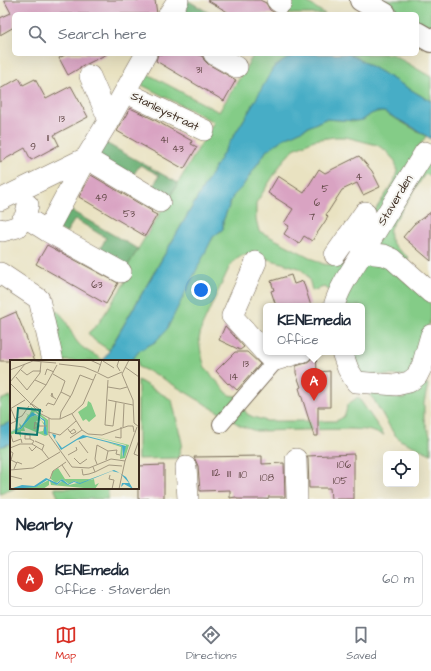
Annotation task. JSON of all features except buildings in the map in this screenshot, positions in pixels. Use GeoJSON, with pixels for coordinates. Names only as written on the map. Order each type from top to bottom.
{"type":"FeatureCollection","features":[{"type":"Feature","properties":{"kind":"street"},"geometry":{"type":"LineString","coordinates":[[170,12],[178,0]]}},
{"type":"Feature","properties":{"kind":"street"},"geometry":{"type":"LineString","coordinates":[[361,0],[382,12]]}},
{"type":"Feature","properties":{"kind":"street"},"geometry":{"type":"LineString","coordinates":[[419,34],[431,41]]}},
{"type":"Feature","properties":{"kind":"street","name":"Stanleystraat"},"geometry":{"type":"LineString","coordinates":[[47,231],[86,158],[145,56]]}},
{"type":"Feature","properties":{"kind":"street"},"geometry":{"type":"LineString","coordinates":[[218,56],[237,67]]}},
{"type":"Feature","properties":{"kind":"street"},"geometry":{"type":"LineString","coordinates":[[90,76],[109,120]]}},
{"type":"Feature","properties":{"kind":"street","name":"Stanleystraat"},"geometry":{"type":"LineString","coordinates":[[125,92],[204,130]]}},
{"type":"Feature","properties":{"kind":"street","name":"Staverden"},"geometry":{"type":"LineString","coordinates":[[335,303],[344,282],[425,152]]}},
{"type":"Feature","properties":{"kind":"street"},"geometry":{"type":"LineString","coordinates":[[0,200],[86,158],[160,202]]}},
{"type":"Feature","properties":{"kind":"street"},"geometry":{"type":"LineString","coordinates":[[0,229],[2,231],[17,227],[25,217],[34,184]]}},
{"type":"Feature","properties":{"kind":"street","name":"Staverden"},"geometry":{"type":"LineString","coordinates":[[335,255],[365,212]]}},
{"type":"Feature","properties":{"kind":"street"},"geometry":{"type":"LineString","coordinates":[[25,217],[47,231],[121,272]]}},
{"type":"Feature","properties":{"kind":"street"},"geometry":{"type":"LineString","coordinates":[[348,236],[375,254],[384,254],[393,259],[431,293]]}},
{"type":"Feature","properties":{"kind":"street"},"geometry":{"type":"LineString","coordinates":[[256,262],[232,316],[263,350]]}},
{"type":"Feature","properties":{"kind":"street"},"geometry":{"type":"LineString","coordinates":[[0,273],[40,300],[53,360]]}},
{"type":"Feature","properties":{"kind":"street"},"geometry":{"type":"LineString","coordinates":[[343,355],[348,369],[356,382],[396,386],[424,377],[422,366],[431,335]]}},
{"type":"Feature","properties":{"kind":"street"},"geometry":{"type":"LineString","coordinates":[[267,355],[276,360]]}},
{"type":"Feature","properties":{"kind":"street"},"geometry":{"type":"LineString","coordinates":[[221,424],[276,360],[292,355]]}},
{"type":"Feature","properties":{"kind":"street"},"geometry":{"type":"LineString","coordinates":[[296,459],[297,499]]}},
{"type":"Feature","properties":{"kind":"street"},"geometry":{"type":"LineString","coordinates":[[186,467],[188,499]]}},
{"type":"Feature","properties":{"kind":"green space"},"geometry":{"type":"Polygon","coordinates":[[[187,0],[208,12],[178,12],[187,0]]]}},
{"type":"Feature","properties":{"kind":"green space"},"geometry":{"type":"Polygon","coordinates":[[[286,0],[304,0],[322,12],[280,12],[286,0]]]}},
{"type":"Feature","properties":{"kind":"green space"},"geometry":{"type":"Polygon","coordinates":[[[374,0],[431,0],[431,31],[419,25],[419,12],[393,12],[374,0]]]}},
{"type":"Feature","properties":{"kind":"green space"},"geometry":{"type":"Polygon","coordinates":[[[253,56],[294,56],[288,58],[251,108],[109,350],[94,340],[88,333],[98,324],[124,284],[127,267],[214,122],[136,82],[142,71],[219,112],[253,56]]]}},
{"type":"Feature","properties":{"kind":"green space"},"geometry":{"type":"Polygon","coordinates":[[[352,56],[395,56],[431,77],[431,101],[425,98],[352,56]]]}},
{"type":"Feature","properties":{"kind":"green space"},"geometry":{"type":"Polygon","coordinates":[[[376,112],[384,112],[426,136],[363,241],[357,237],[394,182],[397,171],[395,161],[385,150],[377,145],[346,137],[334,137],[314,140],[294,149],[283,161],[256,203],[256,219],[259,231],[323,264],[329,265],[341,262],[353,248],[333,292],[324,287],[312,291],[308,278],[299,268],[261,257],[247,255],[241,256],[233,262],[202,326],[199,339],[205,368],[229,395],[241,397],[225,416],[157,375],[139,367],[139,360],[132,360],[140,350],[155,342],[213,237],[223,229],[223,221],[233,196],[242,187],[267,150],[283,139],[325,119],[355,121],[363,120],[376,112]]]}},
{"type":"Feature","properties":{"kind":"green space"},"geometry":{"type":"Polygon","coordinates":[[[102,141],[178,183],[168,200],[152,190],[159,175],[140,165],[131,178],[94,156],[102,141]]]}},
{"type":"Feature","properties":{"kind":"green space"},"geometry":{"type":"Polygon","coordinates":[[[431,154],[431,176],[425,174],[390,228],[390,238],[392,242],[409,258],[405,262],[372,245],[431,154]]]}},
{"type":"Feature","properties":{"kind":"green space"},"geometry":{"type":"Polygon","coordinates":[[[68,209],[138,249],[127,267],[99,251],[106,238],[75,219],[66,233],[57,228],[68,209]]]}},
{"type":"Feature","properties":{"kind":"green space"},"geometry":{"type":"Polygon","coordinates":[[[378,260],[429,300],[431,306],[431,318],[417,363],[407,376],[360,374],[350,355],[365,355],[365,303],[341,303],[365,263],[378,260]]]}},
{"type":"Feature","properties":{"kind":"green space"},"geometry":{"type":"Polygon","coordinates":[[[50,309],[60,313],[81,346],[103,360],[60,360],[50,309]]]}},
{"type":"Feature","properties":{"kind":"green space"},"geometry":{"type":"Polygon","coordinates":[[[139,381],[172,400],[182,443],[178,458],[139,459],[139,381]]]}},
{"type":"Feature","properties":{"kind":"green space"},"geometry":{"type":"Polygon","coordinates":[[[421,384],[428,384],[424,403],[424,419],[431,438],[431,454],[400,440],[394,434],[368,392],[390,393],[392,398],[405,399],[404,390],[421,384]]]}},
{"type":"Feature","properties":{"kind":"green space"},"geometry":{"type":"Polygon","coordinates":[[[10,396],[10,422],[0,426],[0,400],[10,396]]]}},
{"type":"Feature","properties":{"kind":"green space"},"geometry":{"type":"Polygon","coordinates":[[[358,397],[384,435],[367,430],[349,429],[256,431],[241,426],[230,419],[244,409],[247,414],[267,421],[336,421],[344,415],[347,405],[358,397]]]}},
{"type":"Feature","properties":{"kind":"green space"},"geometry":{"type":"Polygon","coordinates":[[[10,443],[10,489],[12,489],[0,494],[0,447],[10,443]]]}},
{"type":"Feature","properties":{"kind":"green space"},"geometry":{"type":"Polygon","coordinates":[[[54,489],[108,489],[108,499],[59,499],[54,489]]]}},
{"type":"Feature","properties":{"kind":"water"},"geometry":{"type":"Polygon","coordinates":[[[294,56],[352,56],[357,58],[431,101],[431,139],[384,112],[376,112],[363,120],[355,121],[325,119],[283,139],[267,150],[242,187],[233,196],[223,221],[223,229],[213,237],[167,329],[155,342],[140,350],[132,360],[104,360],[273,68],[288,58],[294,56]]]}},
{"type":"Feature","properties":{"kind":"water"},"geometry":{"type":"Polygon","coordinates":[[[10,422],[10,443],[0,447],[0,426],[10,422]]]}},
{"type":"Feature","properties":{"kind":"place","name":"KENEmedia"},"geometry":{"type":"Point","coordinates":[314,401]}}]}
